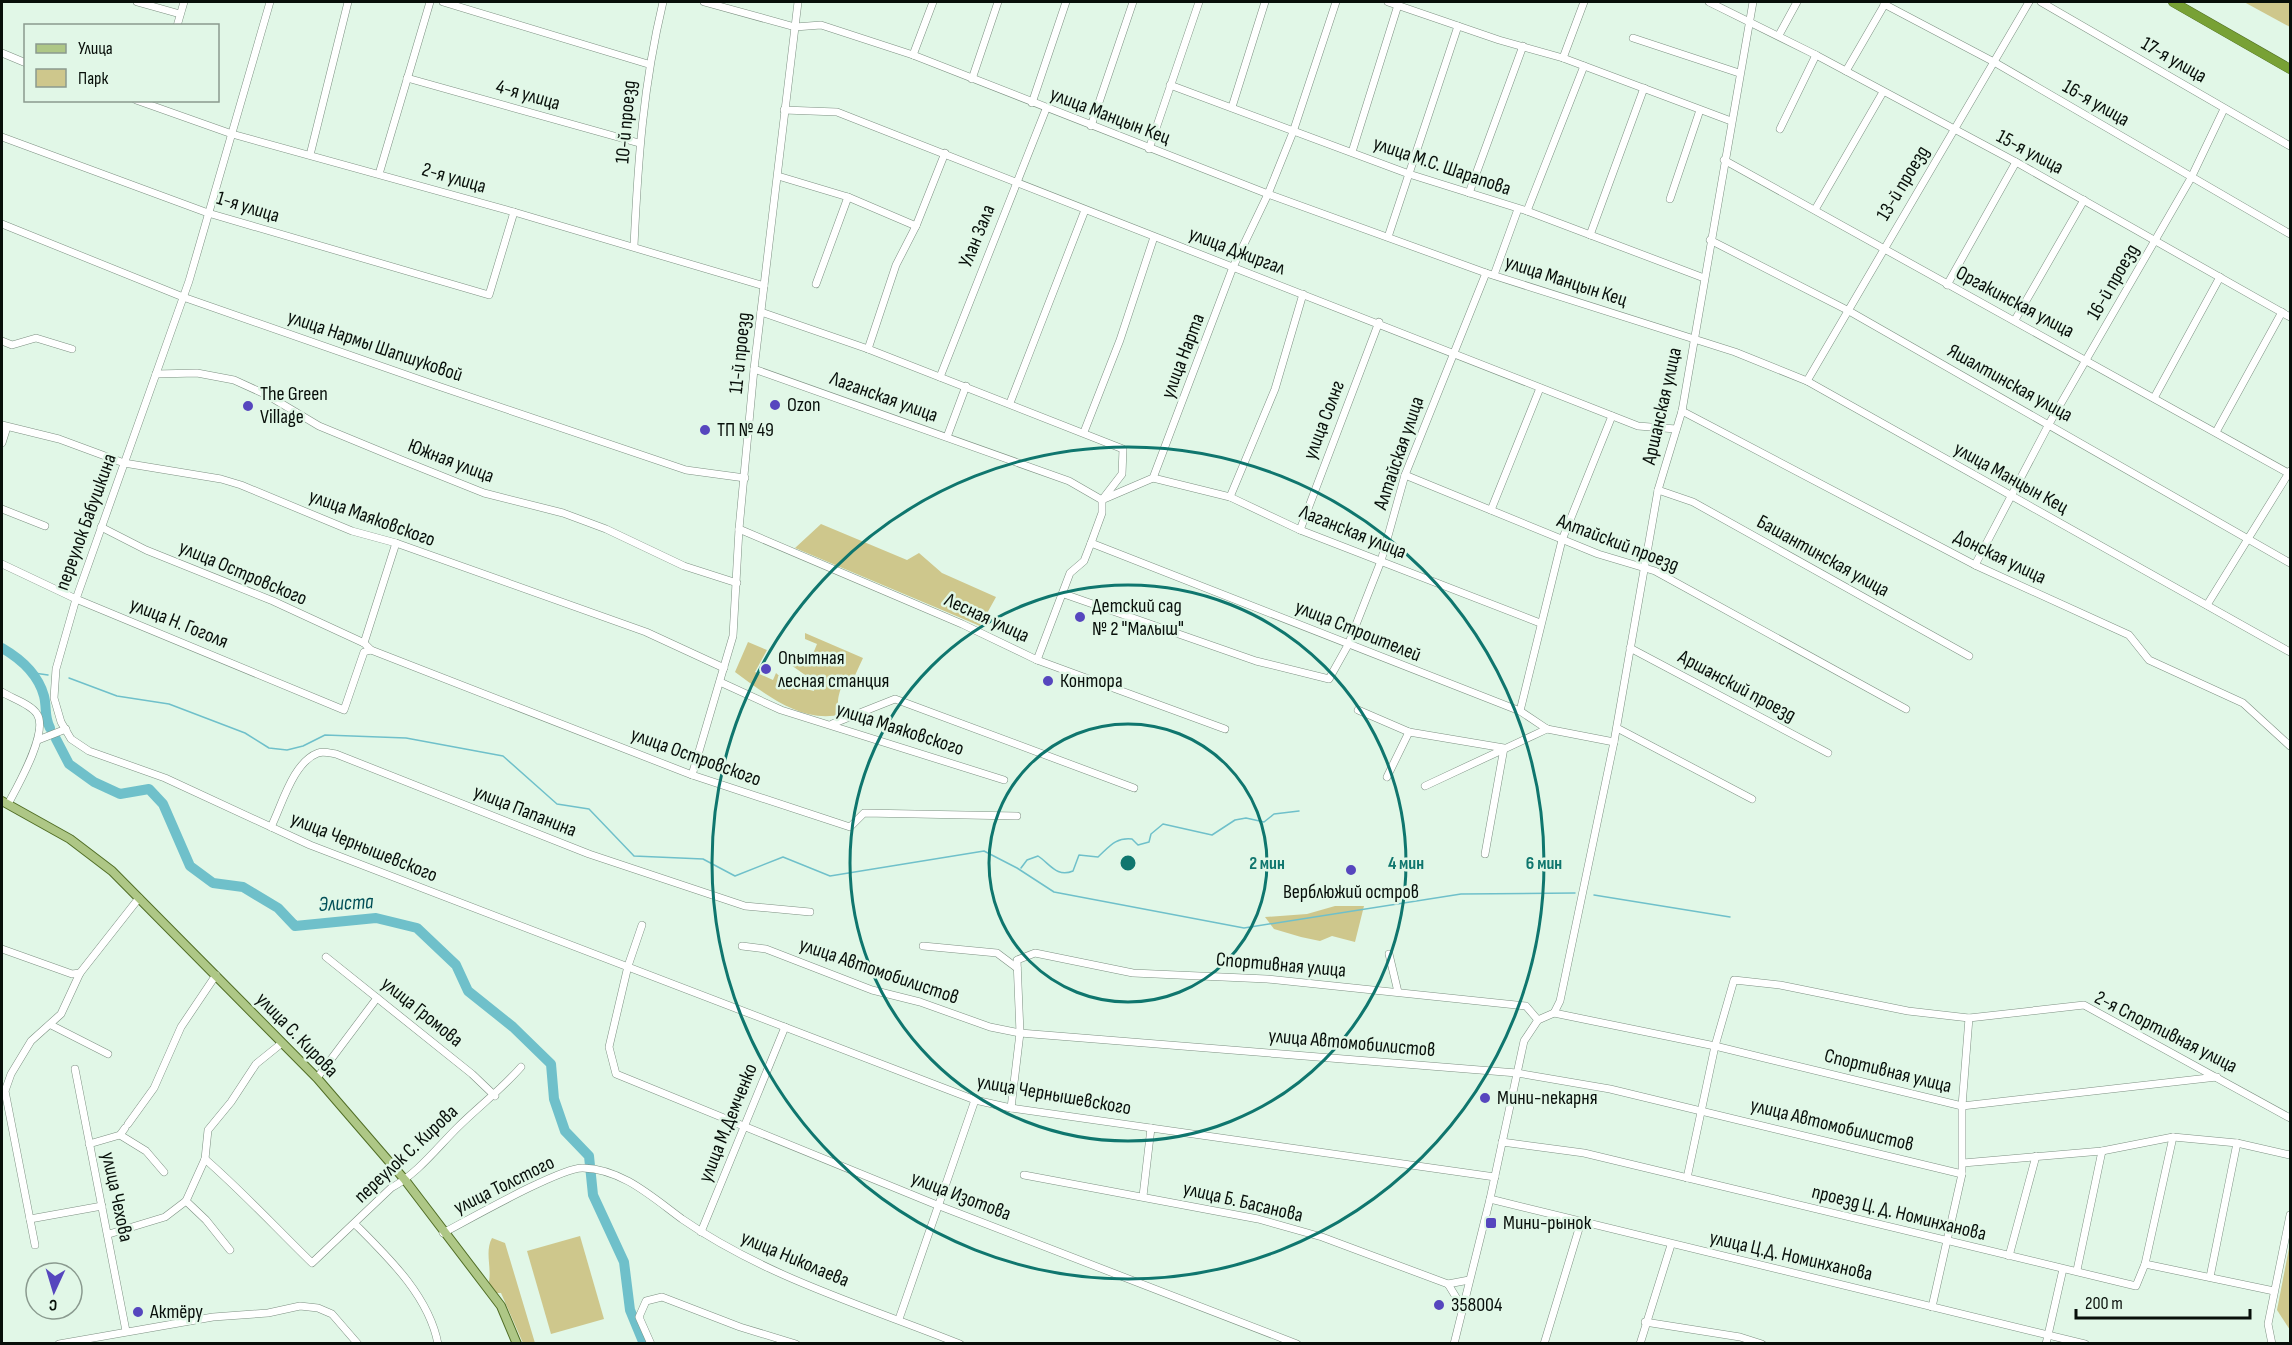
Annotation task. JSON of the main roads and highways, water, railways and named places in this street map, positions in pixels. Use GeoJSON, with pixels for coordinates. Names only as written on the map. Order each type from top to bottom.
{"type":"FeatureCollection","features":[{"type":"Feature","properties":{"kind":"highway"},"geometry":{"type":"LineString","coordinates":[[2173,2],[2290,69]]}},
{"type":"Feature","properties":{"kind":"main road","name":"улица С. Кирова"},"geometry":{"type":"LineString","coordinates":[[5,802],[93,854],[317,1078],[405,1180],[443,1233],[501,1306],[517,1344]]}},
{"type":"Feature","properties":{"kind":"waterway","name":"Элиста"},"geometry":{"type":"LineString","coordinates":[[2,648],[22,662],[38,681],[44,696],[50,728]]}},
{"type":"Feature","properties":{"kind":"waterway"},"geometry":{"type":"LineString","coordinates":[[34,673],[48,675]]}},
{"type":"Feature","properties":{"kind":"waterway"},"geometry":{"type":"LineString","coordinates":[[69,678],[117,696],[169,704],[245,733],[269,748],[287,750],[303,746],[325,735],[406,738],[503,756],[557,804],[589,809],[634,856],[703,859],[735,876],[783,857],[830,876],[984,851],[1017,868],[1054,892],[1244,928],[1461,894],[1575,893]]}},
{"type":"Feature","properties":{"kind":"waterway","name":"Элиста"},"geometry":{"type":"LineString","coordinates":[[56,739],[69,764],[94,782],[120,794],[149,789],[163,804],[190,866],[213,883],[243,887],[278,908],[295,926],[376,918],[417,928],[456,965],[468,991],[513,1027],[551,1064],[554,1099],[565,1131],[589,1156],[593,1195],[624,1262],[630,1310],[644,1344]]}},
{"type":"Feature","properties":{"kind":"waterway"},"geometry":{"type":"LineString","coordinates":[[1021,868],[1027,860],[1038,856],[1054,869],[1067,873],[1073,871],[1079,855],[1098,857],[1113,844],[1126,839],[1132,839],[1138,845],[1149,842],[1151,834],[1163,824],[1212,835],[1235,820],[1246,818],[1264,822],[1274,814],[1299,811]]}},
{"type":"Feature","properties":{"kind":"waterway"},"geometry":{"type":"LineString","coordinates":[[1594,895],[1730,917]]}},
{"type":"Feature","properties":{"kind":"place","name":"Ozon"},"geometry":{"type":"Point","coordinates":[775,405]}},
{"type":"Feature","properties":{"kind":"place","name":"The Green Village"},"geometry":{"type":"Point","coordinates":[248,406]}},
{"type":"Feature","properties":{"kind":"place","name":"ТП № 49"},"geometry":{"type":"Point","coordinates":[705,430]}},
{"type":"Feature","properties":{"kind":"place","name":"Детский сад № 2 \"Малыш\""},"geometry":{"type":"Point","coordinates":[1080,617]}},
{"type":"Feature","properties":{"kind":"place","name":"Опытная лесная станция"},"geometry":{"type":"Point","coordinates":[766,669]}},
{"type":"Feature","properties":{"kind":"place","name":"Контора"},"geometry":{"type":"Point","coordinates":[1048,681]}},
{"type":"Feature","properties":{"kind":"place","name":"Верблюжий остров"},"geometry":{"type":"Point","coordinates":[1351,870]}},
{"type":"Feature","properties":{"kind":"place","name":"Мини-пекарня"},"geometry":{"type":"Point","coordinates":[1485,1098]}},
{"type":"Feature","properties":{"kind":"place","name":"Мини-рынок"},"geometry":{"type":"Point","coordinates":[1491,1223]}},
{"type":"Feature","properties":{"kind":"place","name":"358004"},"geometry":{"type":"Point","coordinates":[1439,1305]}},
{"type":"Feature","properties":{"kind":"place","name":"Актёру"},"geometry":{"type":"Point","coordinates":[138,1312]}}]}
